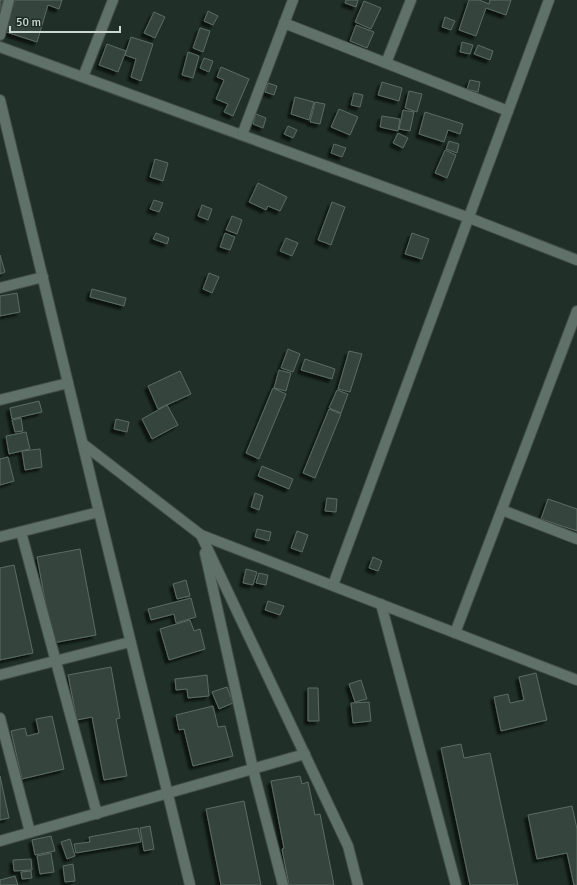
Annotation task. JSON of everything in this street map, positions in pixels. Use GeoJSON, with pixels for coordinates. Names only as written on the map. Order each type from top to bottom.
{"type":"FeatureCollection","features":[{"type":"Feature","properties":{"kind":"street"},"geometry":{"type":"LineString","coordinates":[[0,35],[9,0]]}},
{"type":"Feature","properties":{"kind":"street"},"geometry":{"type":"LineString","coordinates":[[82,77],[113,0]]}},
{"type":"Feature","properties":{"kind":"street"},"geometry":{"type":"LineString","coordinates":[[242,135],[293,0]]}},
{"type":"Feature","properties":{"kind":"street"},"geometry":{"type":"LineString","coordinates":[[386,63],[410,0]]}},
{"type":"Feature","properties":{"kind":"street"},"geometry":{"type":"LineString","coordinates":[[332,585],[549,0]]}},
{"type":"Feature","properties":{"kind":"street"},"geometry":{"type":"LineString","coordinates":[[284,23],[508,111]]}},
{"type":"Feature","properties":{"kind":"street"},"geometry":{"type":"LineString","coordinates":[[0,47],[469,218],[577,260]]}},
{"type":"Feature","properties":{"kind":"street"},"geometry":{"type":"LineString","coordinates":[[0,100],[190,885]]}},
{"type":"Feature","properties":{"kind":"street"},"geometry":{"type":"LineString","coordinates":[[0,288],[43,277]]}},
{"type":"Feature","properties":{"kind":"street"},"geometry":{"type":"LineString","coordinates":[[455,633],[577,311]]}},
{"type":"Feature","properties":{"kind":"street"},"geometry":{"type":"LineString","coordinates":[[0,400],[68,383]]}},
{"type":"Feature","properties":{"kind":"street"},"geometry":{"type":"LineString","coordinates":[[83,444],[201,535],[577,680]]}},
{"type":"Feature","properties":{"kind":"street"},"geometry":{"type":"LineString","coordinates":[[502,510],[577,539]]}},
{"type":"Feature","properties":{"kind":"street"},"geometry":{"type":"LineString","coordinates":[[0,537],[99,512]]}},
{"type":"Feature","properties":{"kind":"street"},"geometry":{"type":"LineString","coordinates":[[21,532],[96,814]]}},
{"type":"Feature","properties":{"kind":"street"},"geometry":{"type":"LineString","coordinates":[[201,535],[348,846],[358,885]]}},
{"type":"Feature","properties":{"kind":"street"},"geometry":{"type":"LineString","coordinates":[[201,535],[253,769],[283,885]]}},
{"type":"Feature","properties":{"kind":"street"},"geometry":{"type":"LineString","coordinates":[[381,604],[456,885]]}},
{"type":"Feature","properties":{"kind":"street"},"geometry":{"type":"LineString","coordinates":[[0,675],[130,642]]}},
{"type":"Feature","properties":{"kind":"street"},"geometry":{"type":"LineString","coordinates":[[0,718],[30,832]]}},
{"type":"Feature","properties":{"kind":"street"},"geometry":{"type":"LineString","coordinates":[[0,841],[305,754]]}},
{"type":"Feature","properties":{"kind":"building"},"geometry":{"type":"Polygon","coordinates":[[[0,0],[62,0],[59,9],[48,5],[37,42],[0,30],[0,0]]]}},
{"type":"Feature","properties":{"kind":"building"},"geometry":{"type":"Polygon","coordinates":[[[346,0],[358,0],[356,7],[345,3],[346,0]]]}},
{"type":"Feature","properties":{"kind":"building"},"geometry":{"type":"Polygon","coordinates":[[[469,0],[479,0],[489,4],[490,0],[511,0],[506,15],[486,8],[476,36],[459,30],[469,0]]]}},
{"type":"Feature","properties":{"kind":"building"},"geometry":{"type":"Polygon","coordinates":[[[364,1],[381,8],[371,29],[355,22],[364,1]]]}},
{"type":"Feature","properties":{"kind":"building"},"geometry":{"type":"Polygon","coordinates":[[[208,11],[218,16],[213,25],[204,21],[208,11]]]}},
{"type":"Feature","properties":{"kind":"building"},"geometry":{"type":"Polygon","coordinates":[[[154,12],[165,17],[155,38],[144,33],[154,12]]]}},
{"type":"Feature","properties":{"kind":"building"},"geometry":{"type":"Polygon","coordinates":[[[445,17],[455,21],[451,30],[442,27],[445,17]]]}},
{"type":"Feature","properties":{"kind":"building"},"geometry":{"type":"Polygon","coordinates":[[[356,25],[374,32],[367,48],[350,41],[356,25]]]}},
{"type":"Feature","properties":{"kind":"building"},"geometry":{"type":"Polygon","coordinates":[[[200,28],[210,31],[203,52],[193,48],[200,28]]]}},
{"type":"Feature","properties":{"kind":"building"},"geometry":{"type":"Polygon","coordinates":[[[131,37],[153,44],[141,81],[131,77],[136,59],[125,55],[131,37]]]}},
{"type":"Feature","properties":{"kind":"building"},"geometry":{"type":"Polygon","coordinates":[[[462,42],[473,45],[470,54],[460,52],[462,42]]]}},
{"type":"Feature","properties":{"kind":"building"},"geometry":{"type":"Polygon","coordinates":[[[107,44],[126,51],[118,72],[99,65],[107,44]]]}},
{"type":"Feature","properties":{"kind":"building"},"geometry":{"type":"Polygon","coordinates":[[[478,45],[493,51],[490,60],[474,54],[478,45]]]}},
{"type":"Feature","properties":{"kind":"building"},"geometry":{"type":"Polygon","coordinates":[[[188,52],[199,56],[193,78],[182,75],[188,52]]]}},
{"type":"Feature","properties":{"kind":"building"},"geometry":{"type":"Polygon","coordinates":[[[204,58],[213,61],[209,72],[200,68],[204,58]]]}},
{"type":"Feature","properties":{"kind":"building"},"geometry":{"type":"Polygon","coordinates":[[[221,67],[249,79],[233,116],[224,112],[228,104],[216,99],[224,80],[217,77],[221,67]]]}},
{"type":"Feature","properties":{"kind":"building"},"geometry":{"type":"Polygon","coordinates":[[[470,80],[480,82],[478,92],[467,89],[470,80]]]}},
{"type":"Feature","properties":{"kind":"building"},"geometry":{"type":"Polygon","coordinates":[[[382,82],[402,88],[399,101],[378,95],[382,82]]]}},
{"type":"Feature","properties":{"kind":"building"},"geometry":{"type":"Polygon","coordinates":[[[268,83],[277,86],[274,95],[265,92],[268,83]]]}},
{"type":"Feature","properties":{"kind":"building"},"geometry":{"type":"Polygon","coordinates":[[[409,91],[422,94],[417,112],[405,108],[409,91]]]}},
{"type":"Feature","properties":{"kind":"building"},"geometry":{"type":"Polygon","coordinates":[[[354,93],[363,95],[360,107],[351,105],[354,93]]]}},
{"type":"Feature","properties":{"kind":"building"},"geometry":{"type":"Polygon","coordinates":[[[295,97],[314,102],[309,120],[291,114],[295,97]]]}},
{"type":"Feature","properties":{"kind":"building"},"geometry":{"type":"Polygon","coordinates":[[[315,102],[325,104],[320,124],[310,122],[315,102]]]}},
{"type":"Feature","properties":{"kind":"building"},"geometry":{"type":"Polygon","coordinates":[[[339,109],[358,117],[350,135],[331,127],[339,109]]]}},
{"type":"Feature","properties":{"kind":"building"},"geometry":{"type":"Polygon","coordinates":[[[403,110],[414,112],[410,131],[399,129],[403,110]]]}},
{"type":"Feature","properties":{"kind":"building"},"geometry":{"type":"Polygon","coordinates":[[[425,112],[463,124],[460,134],[448,130],[444,142],[419,134],[425,112]]]}},
{"type":"Feature","properties":{"kind":"building"},"geometry":{"type":"Polygon","coordinates":[[[256,114],[266,118],[263,128],[253,124],[256,114]]]}},
{"type":"Feature","properties":{"kind":"building"},"geometry":{"type":"Polygon","coordinates":[[[382,116],[400,119],[398,131],[380,127],[382,116]]]}},
{"type":"Feature","properties":{"kind":"building"},"geometry":{"type":"Polygon","coordinates":[[[288,126],[297,130],[293,138],[284,134],[288,126]]]}},
{"type":"Feature","properties":{"kind":"building"},"geometry":{"type":"Polygon","coordinates":[[[398,133],[408,138],[403,148],[393,143],[398,133]]]}},
{"type":"Feature","properties":{"kind":"building"},"geometry":{"type":"Polygon","coordinates":[[[449,141],[459,144],[457,153],[446,149],[449,141]]]}},
{"type":"Feature","properties":{"kind":"building"},"geometry":{"type":"Polygon","coordinates":[[[334,144],[346,148],[342,157],[331,153],[334,144]]]}},
{"type":"Feature","properties":{"kind":"building"},"geometry":{"type":"Polygon","coordinates":[[[445,150],[456,155],[447,178],[435,173],[445,150]]]}},
{"type":"Feature","properties":{"kind":"building"},"geometry":{"type":"Polygon","coordinates":[[[155,159],[168,163],[163,181],[150,177],[155,159]]]}},
{"type":"Feature","properties":{"kind":"building"},"geometry":{"type":"Polygon","coordinates":[[[258,183],[287,197],[280,211],[268,206],[266,210],[249,202],[258,183]]]}},
{"type":"Feature","properties":{"kind":"building"},"geometry":{"type":"Polygon","coordinates":[[[154,200],[163,203],[159,212],[150,209],[154,200]]]}},
{"type":"Feature","properties":{"kind":"building"},"geometry":{"type":"Polygon","coordinates":[[[332,202],[345,207],[331,245],[318,240],[332,202]]]}},
{"type":"Feature","properties":{"kind":"building"},"geometry":{"type":"Polygon","coordinates":[[[202,205],[212,209],[208,220],[198,216],[202,205]]]}},
{"type":"Feature","properties":{"kind":"building"},"geometry":{"type":"Polygon","coordinates":[[[232,216],[242,220],[237,234],[226,230],[232,216]]]}},
{"type":"Feature","properties":{"kind":"building"},"geometry":{"type":"Polygon","coordinates":[[[156,233],[169,238],[167,244],[153,239],[156,233]]]}},
{"type":"Feature","properties":{"kind":"building"},"geometry":{"type":"Polygon","coordinates":[[[225,233],[235,237],[230,250],[220,247],[225,233]]]}},
{"type":"Feature","properties":{"kind":"building"},"geometry":{"type":"Polygon","coordinates":[[[412,233],[429,239],[422,259],[405,254],[412,233]]]}},
{"type":"Feature","properties":{"kind":"building"},"geometry":{"type":"Polygon","coordinates":[[[286,238],[298,243],[292,256],[280,251],[286,238]]]}},
{"type":"Feature","properties":{"kind":"building"},"geometry":{"type":"Polygon","coordinates":[[[0,255],[5,272],[0,274],[0,255]]]}},
{"type":"Feature","properties":{"kind":"building"},"geometry":{"type":"Polygon","coordinates":[[[209,273],[219,277],[212,293],[203,289],[209,273]]]}},
{"type":"Feature","properties":{"kind":"building"},"geometry":{"type":"Polygon","coordinates":[[[92,289],[126,298],[124,306],[90,297],[92,289]]]}},
{"type":"Feature","properties":{"kind":"building"},"geometry":{"type":"Polygon","coordinates":[[[17,293],[20,312],[0,316],[0,296],[17,293]]]}},
{"type":"Feature","properties":{"kind":"building"},"geometry":{"type":"Polygon","coordinates":[[[288,349],[300,354],[293,372],[281,368],[288,349]]]}},
{"type":"Feature","properties":{"kind":"building"},"geometry":{"type":"Polygon","coordinates":[[[349,351],[362,354],[350,392],[338,389],[349,351]]]}},
{"type":"Feature","properties":{"kind":"building"},"geometry":{"type":"Polygon","coordinates":[[[305,359],[335,369],[332,379],[301,370],[305,359]]]}},
{"type":"Feature","properties":{"kind":"building"},"geometry":{"type":"Polygon","coordinates":[[[279,370],[291,373],[286,391],[274,388],[279,370]]]}},
{"type":"Feature","properties":{"kind":"building"},"geometry":{"type":"Polygon","coordinates":[[[180,371],[191,394],[158,409],[148,386],[180,371]]]}},
{"type":"Feature","properties":{"kind":"building"},"geometry":{"type":"Polygon","coordinates":[[[273,388],[286,394],[259,459],[246,453],[273,388]]]}},
{"type":"Feature","properties":{"kind":"building"},"geometry":{"type":"Polygon","coordinates":[[[337,390],[348,394],[341,413],[329,408],[337,390]]]}},
{"type":"Feature","properties":{"kind":"building"},"geometry":{"type":"Polygon","coordinates":[[[39,401],[42,412],[12,419],[10,408],[39,401]]]}},
{"type":"Feature","properties":{"kind":"building"},"geometry":{"type":"Polygon","coordinates":[[[167,405],[178,425],[152,439],[142,419],[167,405]]]}},
{"type":"Feature","properties":{"kind":"building"},"geometry":{"type":"Polygon","coordinates":[[[329,409],[341,414],[315,478],[303,473],[329,409]]]}},
{"type":"Feature","properties":{"kind":"building"},"geometry":{"type":"Polygon","coordinates":[[[21,418],[23,431],[15,432],[12,420],[21,418]]]}},
{"type":"Feature","properties":{"kind":"building"},"geometry":{"type":"Polygon","coordinates":[[[116,419],[129,422],[127,432],[114,429],[116,419]]]}},
{"type":"Feature","properties":{"kind":"building"},"geometry":{"type":"Polygon","coordinates":[[[26,432],[30,449],[9,454],[6,436],[26,432]]]}},
{"type":"Feature","properties":{"kind":"building"},"geometry":{"type":"Polygon","coordinates":[[[40,449],[42,467],[25,470],[22,451],[40,449]]]}},
{"type":"Feature","properties":{"kind":"building"},"geometry":{"type":"Polygon","coordinates":[[[8,457],[14,481],[0,485],[0,459],[8,457]]]}},
{"type":"Feature","properties":{"kind":"building"},"geometry":{"type":"Polygon","coordinates":[[[262,466],[293,479],[289,489],[258,476],[262,466]]]}},
{"type":"Feature","properties":{"kind":"building"},"geometry":{"type":"Polygon","coordinates":[[[255,493],[263,496],[259,510],[251,507],[255,493]]]}},
{"type":"Feature","properties":{"kind":"building"},"geometry":{"type":"Polygon","coordinates":[[[327,498],[337,499],[336,512],[325,511],[327,498]]]}},
{"type":"Feature","properties":{"kind":"building"},"geometry":{"type":"Polygon","coordinates":[[[548,499],[577,509],[577,531],[541,519],[548,499]]]}},
{"type":"Feature","properties":{"kind":"building"},"geometry":{"type":"Polygon","coordinates":[[[257,529],[271,532],[269,541],[255,537],[257,529]]]}},
{"type":"Feature","properties":{"kind":"building"},"geometry":{"type":"Polygon","coordinates":[[[297,531],[308,535],[302,552],[291,548],[297,531]]]}},
{"type":"Feature","properties":{"kind":"building"},"geometry":{"type":"Polygon","coordinates":[[[80,549],[96,635],[53,643],[37,557],[80,549]]]}},
{"type":"Feature","properties":{"kind":"building"},"geometry":{"type":"Polygon","coordinates":[[[373,557],[382,561],[378,571],[369,568],[373,557]]]}},
{"type":"Feature","properties":{"kind":"building"},"geometry":{"type":"Polygon","coordinates":[[[14,565],[33,653],[0,660],[0,568],[14,565]]]}},
{"type":"Feature","properties":{"kind":"building"},"geometry":{"type":"Polygon","coordinates":[[[246,569],[257,572],[253,585],[243,583],[246,569]]]}},
{"type":"Feature","properties":{"kind":"building"},"geometry":{"type":"Polygon","coordinates":[[[259,573],[268,575],[266,585],[256,583],[259,573]]]}},
{"type":"Feature","properties":{"kind":"building"},"geometry":{"type":"Polygon","coordinates":[[[186,580],[190,596],[177,599],[173,584],[186,580]]]}},
{"type":"Feature","properties":{"kind":"building"},"geometry":{"type":"Polygon","coordinates":[[[191,598],[196,617],[176,623],[174,614],[151,620],[148,609],[191,598]]]}},
{"type":"Feature","properties":{"kind":"building"},"geometry":{"type":"Polygon","coordinates":[[[268,601],[284,606],[280,615],[265,610],[268,601]]]}},
{"type":"Feature","properties":{"kind":"building"},"geometry":{"type":"Polygon","coordinates":[[[190,620],[194,631],[200,629],[205,649],[169,660],[160,629],[190,620]]]}},
{"type":"Feature","properties":{"kind":"building"},"geometry":{"type":"Polygon","coordinates":[[[111,667],[120,718],[116,719],[127,776],[104,780],[92,717],[77,720],[68,675],[111,667]]]}},
{"type":"Feature","properties":{"kind":"building"},"geometry":{"type":"Polygon","coordinates":[[[536,673],[547,720],[501,731],[494,697],[508,694],[510,703],[524,700],[519,677],[536,673]]]}},
{"type":"Feature","properties":{"kind":"building"},"geometry":{"type":"Polygon","coordinates":[[[207,675],[209,696],[188,698],[187,689],[176,690],[175,679],[207,675]]]}},
{"type":"Feature","properties":{"kind":"building"},"geometry":{"type":"Polygon","coordinates":[[[361,680],[367,699],[355,702],[349,684],[361,680]]]}},
{"type":"Feature","properties":{"kind":"building"},"geometry":{"type":"Polygon","coordinates":[[[227,687],[233,703],[219,709],[212,692],[227,687]]]}},
{"type":"Feature","properties":{"kind":"building"},"geometry":{"type":"Polygon","coordinates":[[[308,688],[318,688],[319,721],[308,721],[308,688]]]}},
{"type":"Feature","properties":{"kind":"building"},"geometry":{"type":"Polygon","coordinates":[[[369,702],[371,721],[353,723],[351,703],[369,702]]]}},
{"type":"Feature","properties":{"kind":"building"},"geometry":{"type":"Polygon","coordinates":[[[213,706],[218,727],[225,726],[233,756],[193,766],[184,729],[179,730],[176,715],[213,706]]]}},
{"type":"Feature","properties":{"kind":"building"},"geometry":{"type":"Polygon","coordinates":[[[52,716],[64,769],[22,779],[11,731],[25,728],[27,736],[39,733],[36,719],[52,716]]]}},
{"type":"Feature","properties":{"kind":"building"},"geometry":{"type":"Polygon","coordinates":[[[461,744],[464,758],[490,753],[518,885],[470,885],[441,748],[461,744]]]}},
{"type":"Feature","properties":{"kind":"building"},"geometry":{"type":"Polygon","coordinates":[[[0,776],[9,818],[0,820],[0,776]]]}},
{"type":"Feature","properties":{"kind":"building"},"geometry":{"type":"Polygon","coordinates":[[[300,776],[302,784],[308,782],[315,815],[320,814],[334,885],[289,885],[282,849],[284,848],[271,781],[300,776]]]}},
{"type":"Feature","properties":{"kind":"building"},"geometry":{"type":"Polygon","coordinates":[[[244,801],[261,885],[221,885],[206,809],[244,801]]]}},
{"type":"Feature","properties":{"kind":"building"},"geometry":{"type":"Polygon","coordinates":[[[572,806],[577,829],[577,885],[574,885],[567,853],[537,859],[528,815],[572,806]]]}},
{"type":"Feature","properties":{"kind":"building"},"geometry":{"type":"Polygon","coordinates":[[[150,826],[154,849],[144,851],[140,828],[150,826]]]}},
{"type":"Feature","properties":{"kind":"building"},"geometry":{"type":"Polygon","coordinates":[[[138,828],[141,842],[76,853],[74,844],[90,842],[89,837],[138,828]]]}},
{"type":"Feature","properties":{"kind":"building"},"geometry":{"type":"Polygon","coordinates":[[[51,836],[55,851],[35,855],[32,840],[51,836]]]}},
{"type":"Feature","properties":{"kind":"building"},"geometry":{"type":"Polygon","coordinates":[[[70,839],[75,856],[67,859],[61,842],[70,839]]]}},
{"type":"Feature","properties":{"kind":"building"},"geometry":{"type":"Polygon","coordinates":[[[51,853],[54,872],[40,874],[37,856],[51,853]]]}},
{"type":"Feature","properties":{"kind":"building"},"geometry":{"type":"Polygon","coordinates":[[[31,859],[32,870],[14,871],[13,860],[31,859]]]}},
{"type":"Feature","properties":{"kind":"building"},"geometry":{"type":"Polygon","coordinates":[[[73,864],[75,881],[65,882],[63,866],[73,864]]]}},
{"type":"Feature","properties":{"kind":"building"},"geometry":{"type":"Polygon","coordinates":[[[31,871],[32,878],[22,879],[21,872],[31,871]]]}},
{"type":"Feature","properties":{"kind":"building"},"geometry":{"type":"Polygon","coordinates":[[[15,876],[18,885],[0,885],[0,880],[15,876]]]}}]}
